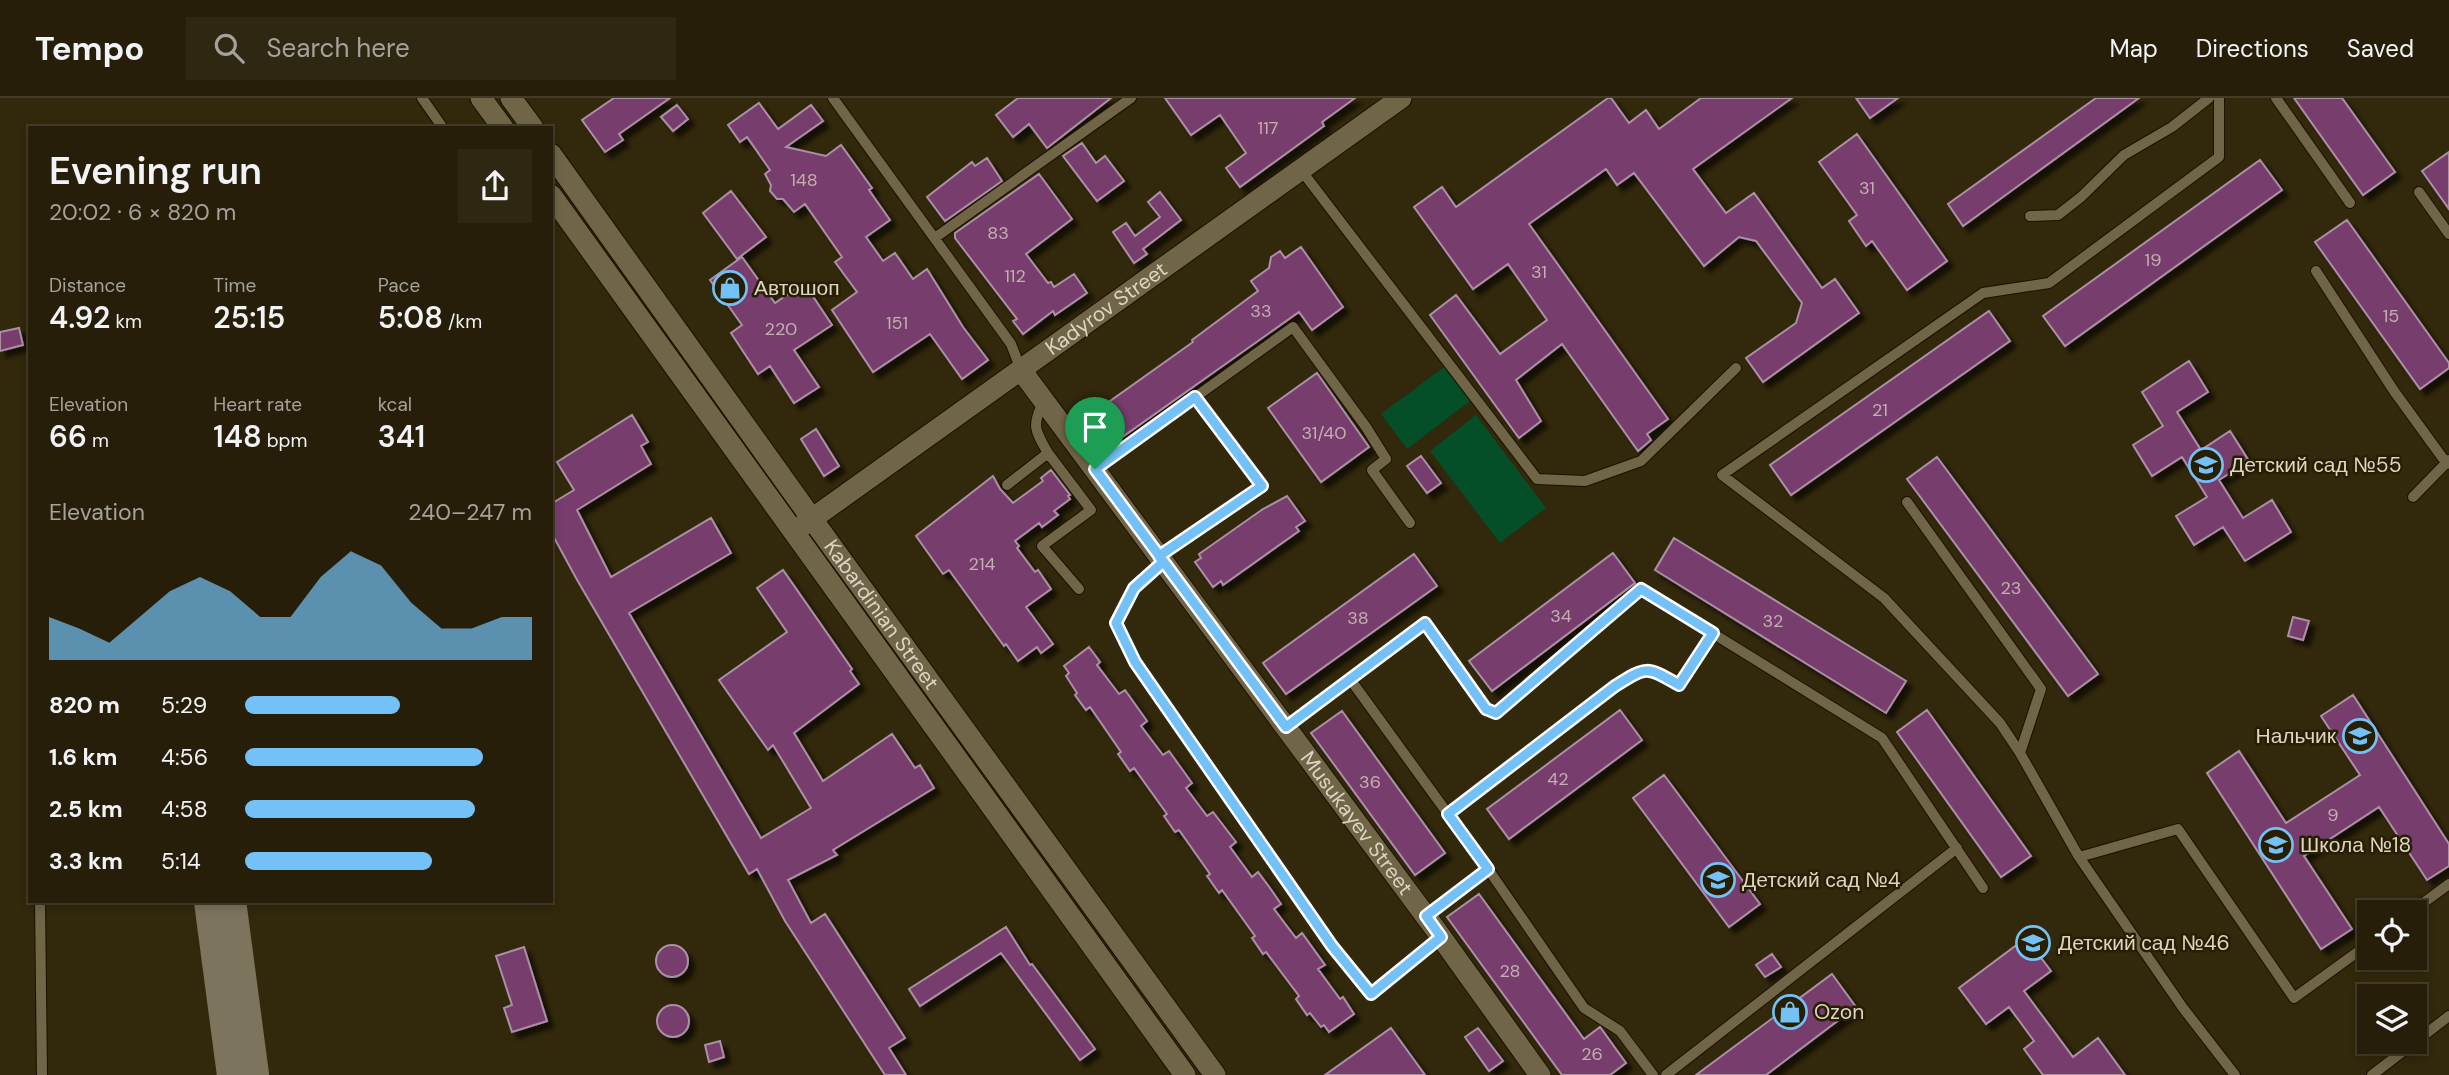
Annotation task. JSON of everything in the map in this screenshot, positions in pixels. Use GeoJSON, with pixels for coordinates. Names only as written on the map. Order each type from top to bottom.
{"type":"FeatureCollection","features":[{"type":"Feature","properties":{"kind":"main road"},"geometry":{"type":"LineString","coordinates":[[481,98],[502,126]]}},
{"type":"Feature","properties":{"kind":"main road"},"geometry":{"type":"LineString","coordinates":[[512,98],[532,126]]}},
{"type":"Feature","properties":{"kind":"main road","name":"Kadyrov Street"},"geometry":{"type":"LineString","coordinates":[[794,533],[1401,98]]}},
{"type":"Feature","properties":{"kind":"main road","name":"Kabardinian Street"},"geometry":{"type":"LineString","coordinates":[[553,157],[1215,1075]]}},
{"type":"Feature","properties":{"kind":"main road","name":"Kabardinian Street"},"geometry":{"type":"LineString","coordinates":[[553,198],[1185,1075]]}},
{"type":"Feature","properties":{"kind":"main road","name":"Musukayev Street"},"geometry":{"type":"LineString","coordinates":[[1021,370],[1426,916],[1540,1075]]}},
{"type":"Feature","properties":{"kind":"lane"},"geometry":{"type":"LineString","coordinates":[[422,98],[442,126]]}},
{"type":"Feature","properties":{"kind":"lane"},"geometry":{"type":"LineString","coordinates":[[833,98],[1011,344],[1021,370]]}},
{"type":"Feature","properties":{"kind":"lane"},"geometry":{"type":"LineString","coordinates":[[936,237],[1131,98]]}},
{"type":"Feature","properties":{"kind":"lane"},"geometry":{"type":"LineString","coordinates":[[2030,216],[2058,215],[2081,197],[2124,155],[2172,127],[2209,98]]}},
{"type":"Feature","properties":{"kind":"lane"},"geometry":{"type":"LineString","coordinates":[[2219,98],[2219,157],[2049,283],[1983,293],[1722,475],[1884,598],[2000,723],[2021,753],[2079,856],[2183,1009],[2235,1075]]}},
{"type":"Feature","properties":{"kind":"lane"},"geometry":{"type":"LineString","coordinates":[[2276,98],[2350,203]]}},
{"type":"Feature","properties":{"kind":"lane"},"geometry":{"type":"LineString","coordinates":[[1301,170],[1537,479],[1585,481],[1641,461],[1736,368]]}},
{"type":"Feature","properties":{"kind":"lane"},"geometry":{"type":"LineString","coordinates":[[2418,192],[2449,234]]}},
{"type":"Feature","properties":{"kind":"lane"},"geometry":{"type":"LineString","coordinates":[[2316,271],[2394,391],[2448,462],[2413,496]]}},
{"type":"Feature","properties":{"kind":"lane"},"geometry":{"type":"LineString","coordinates":[[1095,469],[1293,327],[1386,459],[1372,470],[1410,523]]}},
{"type":"Feature","properties":{"kind":"lane"},"geometry":{"type":"LineString","coordinates":[[1195,397],[1262,486],[1161,559],[1134,588],[1116,623],[1135,662],[1332,946],[1371,994],[1441,937]]}},
{"type":"Feature","properties":{"kind":"lane"},"geometry":{"type":"LineString","coordinates":[[1044,400],[1036,415],[1035,431],[1048,453],[1091,510],[1042,546],[1079,589]]}},
{"type":"Feature","properties":{"kind":"lane"},"geometry":{"type":"LineString","coordinates":[[1007,485],[1048,453]]}},
{"type":"Feature","properties":{"kind":"lane"},"geometry":{"type":"LineString","coordinates":[[1907,502],[2041,689],[2021,753]]}},
{"type":"Feature","properties":{"kind":"lane"},"geometry":{"type":"LineString","coordinates":[[1286,727],[1425,623],[1486,709],[1496,713],[1641,589],[1882,738],[1983,888]]}},
{"type":"Feature","properties":{"kind":"lane"},"geometry":{"type":"LineString","coordinates":[[1448,814],[1615,686],[1640,670],[1654,671],[1679,685],[1713,633]]}},
{"type":"Feature","properties":{"kind":"lane"},"geometry":{"type":"LineString","coordinates":[[1350,679],[1488,869],[1584,1008],[1620,1031],[1653,1075]]}},
{"type":"Feature","properties":{"kind":"lane"},"geometry":{"type":"LineString","coordinates":[[2079,856],[2178,829],[2294,998],[2357,952]]}},
{"type":"Feature","properties":{"kind":"lane"},"geometry":{"type":"LineString","coordinates":[[1666,1075],[1957,848]]}},
{"type":"Feature","properties":{"kind":"lane"},"geometry":{"type":"LineString","coordinates":[[1426,916],[1488,869]]}},
{"type":"Feature","properties":{"kind":"lane"},"geometry":{"type":"LineString","coordinates":[[2427,900],[2449,884]]}},
{"type":"Feature","properties":{"kind":"lane"},"geometry":{"type":"LineString","coordinates":[[40,903],[42,1075]]}},
{"type":"Feature","properties":{"kind":"lane"},"geometry":{"type":"LineString","coordinates":[[2372,1075],[2449,1016]]}},
{"type":"Feature","properties":{"kind":"green space"},"geometry":{"type":"Polygon","coordinates":[[[1444,367],[1470,401],[1407,449],[1381,414],[1444,367]]]}},
{"type":"Feature","properties":{"kind":"green space"},"geometry":{"type":"Polygon","coordinates":[[[1476,415],[1546,508],[1500,543],[1430,451],[1476,415]]]}},
{"type":"Feature","properties":{"kind":"building"},"geometry":{"type":"Polygon","coordinates":[[[614,98],[670,98],[619,134],[623,140],[605,152],[582,120],[614,98]]]}},
{"type":"Feature","properties":{"kind":"building"},"geometry":{"type":"Polygon","coordinates":[[[1018,98],[1111,98],[1047,148],[1029,124],[1013,137],[996,115],[1018,98]]]}},
{"type":"Feature","properties":{"kind":"building"},"geometry":{"type":"Polygon","coordinates":[[[1165,98],[1355,98],[1322,122],[1324,126],[1240,187],[1226,168],[1246,153],[1220,115],[1191,135],[1165,98]]]}},
{"type":"Feature","properties":{"kind":"building"},"geometry":{"type":"Polygon","coordinates":[[[1611,98],[1629,123],[1646,110],[1659,129],[1701,98],[1792,98],[1693,169],[1726,213],[1754,193],[1822,288],[1835,279],[1859,313],[1763,382],[1746,358],[1796,323],[1802,303],[1756,241],[1739,237],[1704,266],[1634,173],[1617,185],[1606,169],[1529,224],[1668,419],[1647,434],[1651,440],[1638,451],[1562,344],[1516,380],[1541,421],[1519,438],[1430,315],[1456,295],[1500,354],[1547,320],[1508,264],[1473,289],[1414,207],[1442,187],[1456,207],[1611,98]]]}},
{"type":"Feature","properties":{"kind":"building"},"geometry":{"type":"Polygon","coordinates":[[[1856,98],[1898,98],[1870,118],[1856,98]]]}},
{"type":"Feature","properties":{"kind":"building"},"geometry":{"type":"Polygon","coordinates":[[[2096,98],[2139,98],[1963,226],[1948,204],[2096,98]]]}},
{"type":"Feature","properties":{"kind":"building"},"geometry":{"type":"Polygon","coordinates":[[[2294,98],[2342,98],[2395,172],[2363,195],[2294,98]]]}},
{"type":"Feature","properties":{"kind":"building"},"geometry":{"type":"Polygon","coordinates":[[[759,103],[778,129],[811,105],[823,121],[786,147],[826,156],[841,145],[872,188],[869,190],[890,220],[866,237],[883,261],[895,253],[913,279],[927,269],[963,327],[988,360],[962,379],[930,334],[873,372],[832,310],[857,292],[835,262],[842,257],[805,204],[794,212],[783,199],[777,199],[770,191],[771,185],[765,174],[770,170],[747,137],[740,142],[728,125],[759,103]]]}},
{"type":"Feature","properties":{"kind":"building"},"geometry":{"type":"Polygon","coordinates":[[[677,105],[688,119],[673,131],[661,117],[677,105]]]}},
{"type":"Feature","properties":{"kind":"building"},"geometry":{"type":"Polygon","coordinates":[[[1857,134],[1947,261],[1907,290],[1872,241],[1866,246],[1849,221],[1857,215],[1819,162],[1857,134]]]}},
{"type":"Feature","properties":{"kind":"building"},"geometry":{"type":"Polygon","coordinates":[[[1082,143],[1096,163],[1105,156],[1124,181],[1097,201],[1063,156],[1082,143]]]}},
{"type":"Feature","properties":{"kind":"building"},"geometry":{"type":"Polygon","coordinates":[[[2449,152],[2449,209],[2422,171],[2449,152]]]}},
{"type":"Feature","properties":{"kind":"building"},"geometry":{"type":"Polygon","coordinates":[[[987,158],[1002,181],[945,221],[927,197],[972,162],[975,166],[987,158]]]}},
{"type":"Feature","properties":{"kind":"building"},"geometry":{"type":"Polygon","coordinates":[[[2260,160],[2282,190],[2065,346],[2043,316],[2260,160]]]}},
{"type":"Feature","properties":{"kind":"building"},"geometry":{"type":"Polygon","coordinates":[[[1039,174],[1072,219],[1026,254],[1054,287],[1074,274],[1087,293],[1055,315],[1053,311],[1023,334],[1013,321],[1017,319],[955,238],[955,233],[1039,174]]]}},
{"type":"Feature","properties":{"kind":"building"},"geometry":{"type":"Polygon","coordinates":[[[731,191],[766,237],[737,259],[703,213],[731,191]]]}},
{"type":"Feature","properties":{"kind":"building"},"geometry":{"type":"Polygon","coordinates":[[[1160,192],[1181,220],[1143,249],[1147,254],[1134,263],[1113,232],[1126,223],[1135,236],[1160,217],[1148,202],[1160,192]]]}},
{"type":"Feature","properties":{"kind":"building"},"geometry":{"type":"Polygon","coordinates":[[[2347,220],[2449,363],[2449,368],[2420,389],[2315,242],[2347,220]]]}},
{"type":"Feature","properties":{"kind":"building"},"geometry":{"type":"Polygon","coordinates":[[[1301,247],[1343,307],[1312,330],[1299,312],[1118,440],[1115,436],[1109,440],[1093,417],[1100,412],[1099,409],[1193,342],[1192,340],[1258,291],[1251,281],[1269,268],[1271,257],[1280,251],[1285,258],[1301,247]]]}},
{"type":"Feature","properties":{"kind":"building"},"geometry":{"type":"Polygon","coordinates":[[[742,257],[775,303],[804,283],[832,325],[794,350],[819,387],[794,403],[770,366],[758,374],[731,333],[742,325],[710,280],[742,257]]]}},
{"type":"Feature","properties":{"kind":"building"},"geometry":{"type":"Polygon","coordinates":[[[1989,311],[2010,341],[1791,495],[1770,465],[1989,311]]]}},
{"type":"Feature","properties":{"kind":"building"},"geometry":{"type":"Polygon","coordinates":[[[19,328],[23,345],[0,351],[0,332],[19,328]]]}},
{"type":"Feature","properties":{"kind":"building"},"geometry":{"type":"Polygon","coordinates":[[[2189,361],[2208,392],[2177,412],[2201,450],[2230,431],[2249,461],[2219,480],[2243,518],[2272,500],[2291,532],[2245,561],[2223,527],[2194,545],[2176,516],[2207,497],[2182,457],[2152,476],[2133,445],[2163,426],[2142,392],[2189,361]]]}},
{"type":"Feature","properties":{"kind":"building"},"geometry":{"type":"Polygon","coordinates":[[[1317,373],[1369,447],[1321,482],[1268,408],[1317,373]]]}},
{"type":"Feature","properties":{"kind":"building"},"geometry":{"type":"Polygon","coordinates":[[[632,415],[648,442],[641,446],[651,464],[577,510],[611,577],[711,518],[731,553],[629,613],[761,838],[811,808],[773,745],[768,750],[719,680],[787,632],[757,588],[783,570],[852,669],[850,671],[859,684],[794,733],[823,781],[892,734],[915,768],[920,765],[934,788],[833,850],[837,855],[788,880],[811,923],[825,914],[905,1038],[889,1048],[906,1075],[885,1075],[785,921],[757,869],[749,874],[576,578],[553,536],[553,503],[574,490],[557,462],[632,415]]]}},
{"type":"Feature","properties":{"kind":"building"},"geometry":{"type":"Polygon","coordinates":[[[816,429],[839,466],[824,476],[801,439],[816,429]]]}},
{"type":"Feature","properties":{"kind":"building"},"geometry":{"type":"Polygon","coordinates":[[[1421,456],[1441,483],[1427,493],[1407,466],[1421,456]]]}},
{"type":"Feature","properties":{"kind":"building"},"geometry":{"type":"Polygon","coordinates":[[[1937,457],[2098,674],[2068,696],[1907,479],[1937,457]]]}},
{"type":"Feature","properties":{"kind":"building"},"geometry":{"type":"Polygon","coordinates":[[[1051,470],[1070,495],[1070,499],[1054,511],[1058,515],[1042,527],[1039,523],[1015,541],[1019,546],[1017,548],[1035,572],[1038,570],[1051,589],[1026,607],[1053,644],[1041,653],[1037,647],[1018,661],[949,570],[943,574],[916,536],[993,476],[1000,489],[1013,503],[1043,481],[1041,478],[1051,470]]]}},
{"type":"Feature","properties":{"kind":"building"},"geometry":{"type":"Polygon","coordinates":[[[1287,496],[1305,521],[1296,527],[1299,531],[1223,585],[1221,581],[1213,587],[1195,562],[1201,558],[1199,554],[1263,509],[1287,496]]]}},
{"type":"Feature","properties":{"kind":"building"},"geometry":{"type":"Polygon","coordinates":[[[1674,538],[1906,681],[1886,713],[1655,570],[1674,538]]]}},
{"type":"Feature","properties":{"kind":"building"},"geometry":{"type":"Polygon","coordinates":[[[1613,553],[1635,583],[1492,691],[1469,661],[1613,553]]]}},
{"type":"Feature","properties":{"kind":"building"},"geometry":{"type":"Polygon","coordinates":[[[1414,554],[1437,586],[1286,694],[1263,663],[1414,554]]]}},
{"type":"Feature","properties":{"kind":"building"},"geometry":{"type":"Polygon","coordinates":[[[2293,617],[2309,621],[2303,640],[2288,636],[2293,617]]]}},
{"type":"Feature","properties":{"kind":"building"},"geometry":{"type":"Polygon","coordinates":[[[1089,647],[1100,662],[1097,665],[1119,694],[1125,690],[1147,721],[1141,726],[1163,755],[1169,751],[1192,783],[1186,788],[1207,816],[1213,812],[1236,842],[1230,847],[1252,877],[1258,872],[1270,888],[1281,904],[1274,909],[1296,938],[1302,933],[1325,965],[1318,969],[1354,1014],[1329,1032],[1324,1025],[1321,1027],[1310,1013],[1307,1015],[1296,999],[1299,996],[1266,952],[1263,954],[1252,938],[1255,936],[1222,890],[1219,893],[1207,876],[1210,874],[1179,830],[1175,832],[1164,816],[1167,814],[1134,768],[1130,771],[1118,754],[1121,752],[1090,707],[1086,710],[1075,695],[1077,693],[1066,676],[1069,673],[1064,666],[1089,647]]]}},
{"type":"Feature","properties":{"kind":"building"},"geometry":{"type":"Polygon","coordinates":[[[2353,695],[2449,844],[2449,866],[2427,880],[2379,807],[2304,856],[2352,929],[2321,949],[2207,773],[2239,751],[2286,823],[2360,775],[2321,716],[2353,695]]]}},
{"type":"Feature","properties":{"kind":"building"},"geometry":{"type":"Polygon","coordinates":[[[1620,710],[1642,740],[1509,839],[1487,809],[1620,710]]]}},
{"type":"Feature","properties":{"kind":"building"},"geometry":{"type":"Polygon","coordinates":[[[1927,710],[2031,856],[2001,877],[1897,732],[1927,710]]]}},
{"type":"Feature","properties":{"kind":"building"},"geometry":{"type":"Polygon","coordinates":[[[1342,711],[1445,853],[1415,875],[1311,733],[1342,711]]]}},
{"type":"Feature","properties":{"kind":"building"},"geometry":{"type":"Polygon","coordinates":[[[1664,775],[1760,904],[1729,927],[1633,798],[1664,775]]]}},
{"type":"Feature","properties":{"kind":"building"},"geometry":{"type":"Polygon","coordinates":[[[1479,894],[1584,1039],[1600,1027],[1626,1063],[1610,1075],[1562,1075],[1447,917],[1479,894]]]}},
{"type":"Feature","properties":{"kind":"building"},"geometry":{"type":"Polygon","coordinates":[[[1006,927],[1030,965],[1032,964],[1095,1049],[1080,1060],[1001,953],[920,1006],[909,989],[1006,927]]]}},
{"type":"Feature","properties":{"kind":"building"},"geometry":{"type":"Polygon","coordinates":[[[2026,938],[2051,971],[2024,991],[2073,1057],[2098,1038],[2125,1075],[2043,1075],[2024,1049],[2034,1041],[2009,1007],[1986,1024],[1959,988],[2026,938]]]}},
{"type":"Feature","properties":{"kind":"building"},"geometry":{"type":"Polygon","coordinates":[[[672,945],[683,950],[688,961],[683,972],[672,977],[661,972],[656,961],[661,950],[672,945]]]}},
{"type":"Feature","properties":{"kind":"building"},"geometry":{"type":"Polygon","coordinates":[[[524,947],[547,1021],[512,1032],[504,1008],[512,1005],[496,956],[524,947]]]}},
{"type":"Feature","properties":{"kind":"building"},"geometry":{"type":"Polygon","coordinates":[[[1772,954],[1781,967],[1765,977],[1756,965],[1772,954]]]}},
{"type":"Feature","properties":{"kind":"building"},"geometry":{"type":"Polygon","coordinates":[[[1832,974],[1856,1007],[1766,1075],[1696,1075],[1832,974]]]}},
{"type":"Feature","properties":{"kind":"building"},"geometry":{"type":"Polygon","coordinates":[[[673,1005],[684,1010],[689,1021],[684,1032],[673,1037],[662,1032],[657,1021],[662,1010],[673,1005]]]}},
{"type":"Feature","properties":{"kind":"building"},"geometry":{"type":"Polygon","coordinates":[[[1391,1028],[1425,1075],[1325,1075],[1391,1028]]]}},
{"type":"Feature","properties":{"kind":"building"},"geometry":{"type":"Polygon","coordinates":[[[1478,1028],[1503,1061],[1489,1071],[1465,1037],[1478,1028]]]}},
{"type":"Feature","properties":{"kind":"building"},"geometry":{"type":"Polygon","coordinates":[[[720,1041],[724,1057],[709,1062],[705,1045],[720,1041]]]}},
{"type":"Feature","properties":{"kind":"taxiway"},"geometry":{"type":"LineString","coordinates":[[220,903],[243,1075]]}},
{"type":"Feature","properties":{"kind":"place","name":"Автошоп"},"geometry":{"type":"Point","coordinates":[730,288]}},
{"type":"Feature","properties":{"kind":"place","name":"Детский сад №55"},"geometry":{"type":"Point","coordinates":[2206,465]}},
{"type":"Feature","properties":{"kind":"place","name":"Нальчик"},"geometry":{"type":"Point","coordinates":[2360,736]}},
{"type":"Feature","properties":{"kind":"place","name":"Школа №18"},"geometry":{"type":"Point","coordinates":[2276,845]}},
{"type":"Feature","properties":{"kind":"place","name":"Детский сад №4"},"geometry":{"type":"Point","coordinates":[1718,880]}},
{"type":"Feature","properties":{"kind":"place","name":"Детский сад №46"},"geometry":{"type":"Point","coordinates":[2033,943]}},
{"type":"Feature","properties":{"kind":"place","name":"Ozon"},"geometry":{"type":"Point","coordinates":[1790,1012]}},
{"type":"Feature","properties":{"kind":"route"},"geometry":{"type":"LineString","coordinates":[[1095,469],[1159,556],[1286,727],[1425,623],[1486,709],[1496,713],[1641,589],[1713,633],[1679,685],[1654,671],[1640,670],[1615,686],[1448,814],[1488,869],[1426,916],[1441,937],[1371,994],[1332,946],[1135,662],[1116,623],[1134,588],[1163,562],[1159,556],[1262,486],[1195,397],[1095,469]]}}]}
